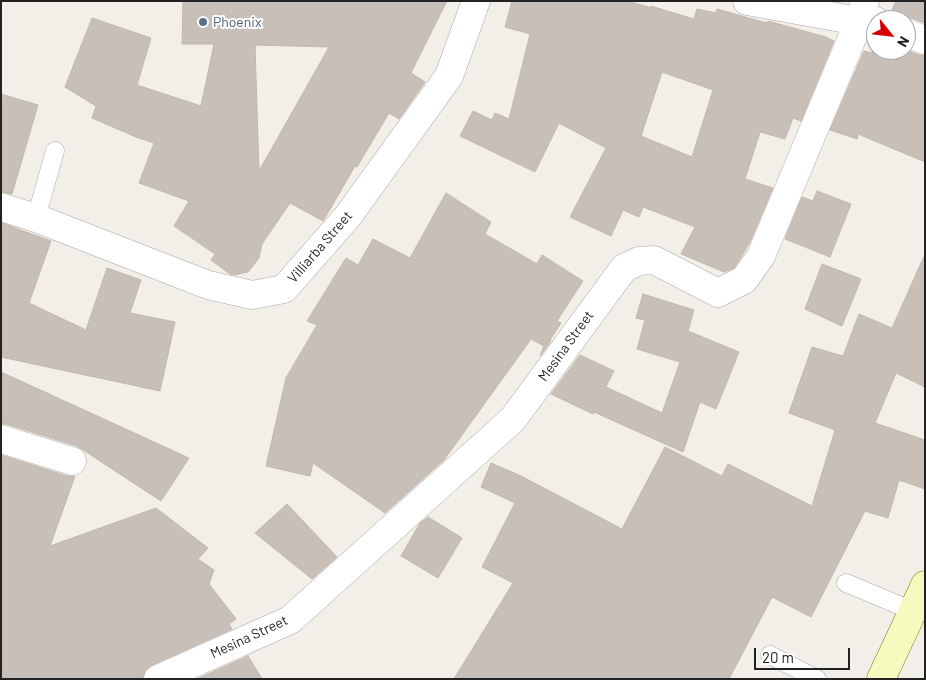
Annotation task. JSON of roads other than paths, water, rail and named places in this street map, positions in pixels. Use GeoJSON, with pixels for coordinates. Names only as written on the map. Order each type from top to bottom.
{"type":"FeatureCollection","features":[{"type":"Feature","properties":{"kind":"street","name":"Villiarba Street"},"geometry":{"type":"LineString","coordinates":[[1,207],[36,218],[208,285],[252,295],[284,289],[348,216],[450,76],[476,1]]}},
{"type":"Feature","properties":{"kind":"street"},"geometry":{"type":"LineString","coordinates":[[747,1],[847,19],[866,14]]}},
{"type":"Feature","properties":{"kind":"street","name":"Mesina Street"},"geometry":{"type":"LineString","coordinates":[[158,679],[290,620],[513,418],[624,268],[639,261],[654,260],[718,293],[744,280],[761,256],[866,16]]}},
{"type":"Feature","properties":{"kind":"street"},"geometry":{"type":"LineString","coordinates":[[1,439],[72,461]]}},
{"type":"Feature","properties":{"kind":"street"},"geometry":{"type":"LineString","coordinates":[[881,679],[925,585]]}},
{"type":"Feature","properties":{"kind":"lane"},"geometry":{"type":"LineString","coordinates":[[36,218],[56,151]]}},
{"type":"Feature","properties":{"kind":"lane"},"geometry":{"type":"LineString","coordinates":[[846,583],[913,611]]}},
{"type":"Feature","properties":{"kind":"lane"},"geometry":{"type":"LineString","coordinates":[[770,655],[816,679]]}},
{"type":"Feature","properties":{"kind":"place","name":"Phoenix"},"geometry":{"type":"Point","coordinates":[203,22]}}]}
